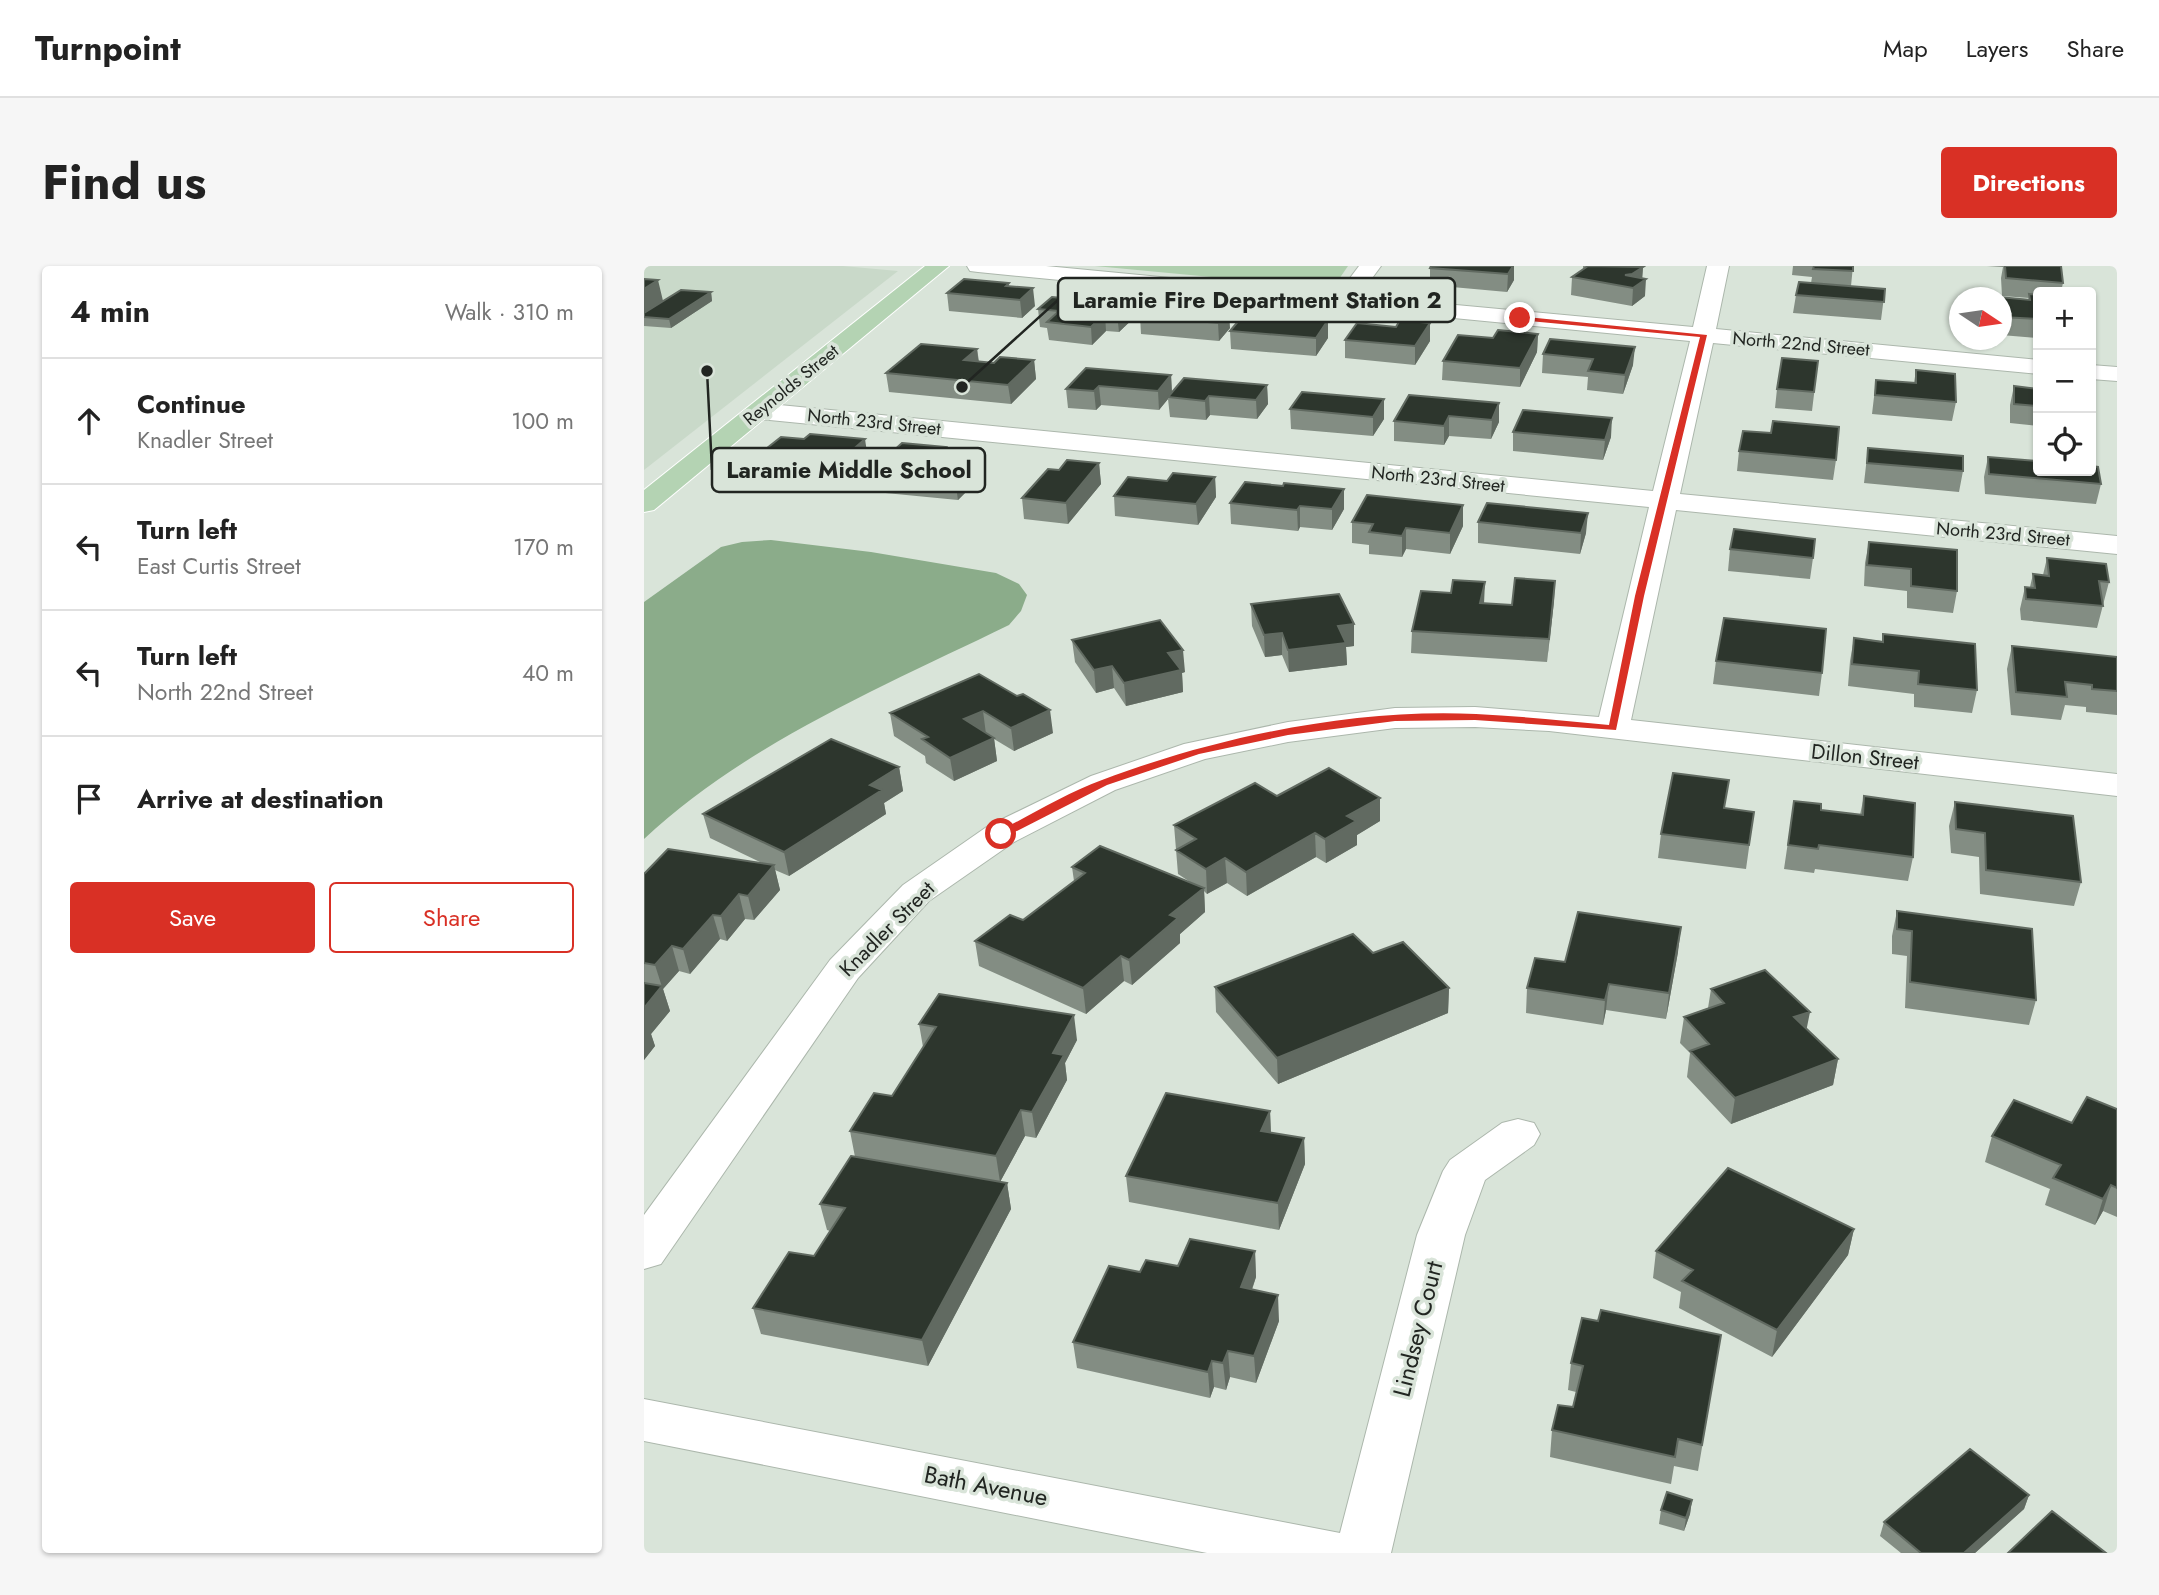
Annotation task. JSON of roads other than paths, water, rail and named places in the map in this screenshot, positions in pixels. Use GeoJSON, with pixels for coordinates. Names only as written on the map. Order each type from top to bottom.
{"type":"FeatureCollection","features":[{"type":"Feature","properties":{"kind":"main road","name":"Reynolds Street"},"geometry":{"type":"LineString","coordinates":[[644,504],[938,266]]}},
{"type":"Feature","properties":{"kind":"street","name":"North 22nd Street"},"geometry":{"type":"LineString","coordinates":[[978,266],[2033,367]]}},
{"type":"Feature","properties":{"kind":"street"},"geometry":{"type":"LineString","coordinates":[[1343,301],[1370,266]]}},
{"type":"Feature","properties":{"kind":"street"},"geometry":{"type":"LineString","coordinates":[[1613,728],[1640,596],[1704,335],[1718,266]]}},
{"type":"Feature","properties":{"kind":"street"},"geometry":{"type":"LineString","coordinates":[[2096,372],[2117,374]]}},
{"type":"Feature","properties":{"kind":"street","name":"North 23rd Street"},"geometry":{"type":"LineString","coordinates":[[760,411],[2117,545]]}},
{"type":"Feature","properties":{"kind":"street","name":"Knadler Street"},"geometry":{"type":"LineString","coordinates":[[644,1251],[844,970],[916,893],[1001,834],[1103,783],[1196,751],[1288,732],[1395,718],[1475,717],[1613,728]]}},
{"type":"Feature","properties":{"kind":"street","name":"Dillon Street"},"geometry":{"type":"LineString","coordinates":[[1613,728],[2117,785]]}},
{"type":"Feature","properties":{"kind":"street","name":"Lindsey Court"},"geometry":{"type":"LineString","coordinates":[[1363,1553],[1441,1235],[1465,1171],[1518,1134]]}},
{"type":"Feature","properties":{"kind":"street","name":"Bath Avenue"},"geometry":{"type":"LineString","coordinates":[[644,1420],[1329,1553]]}},
{"type":"Feature","properties":{"kind":"place","name":"Laramie Middle School"},"geometry":{"type":"Point","coordinates":[707,371]}},
{"type":"Feature","properties":{"kind":"place","name":"Laramie Fire Department Station 2"},"geometry":{"type":"Point","coordinates":[962,387]}}]}
